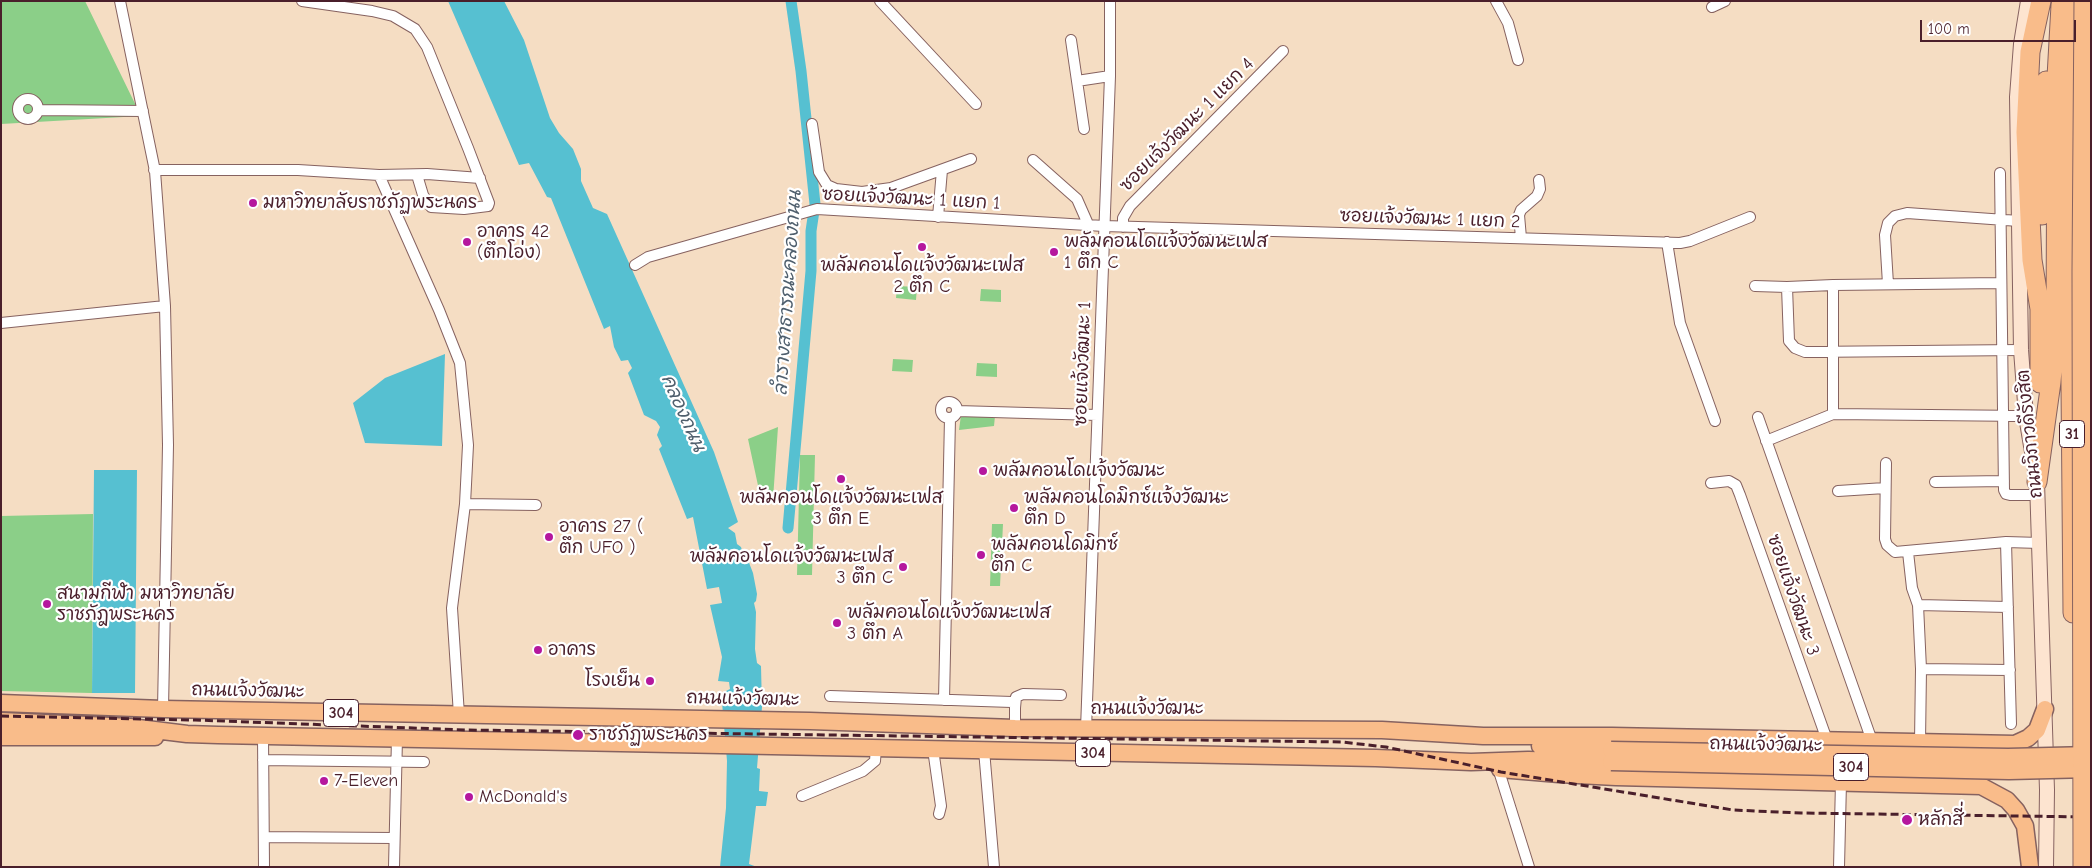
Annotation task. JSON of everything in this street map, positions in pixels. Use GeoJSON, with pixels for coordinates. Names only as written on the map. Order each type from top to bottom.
{"type":"FeatureCollection","features":[{"type":"Feature","properties":{"kind":"highway"},"geometry":{"type":"LineString","coordinates":[[2040,309],[2032,260],[2026,132],[2030,52],[2041,1]]}},
{"type":"Feature","properties":{"kind":"highway"},"geometry":{"type":"LineString","coordinates":[[2043,436],[2040,404],[2040,309],[2043,255],[2042,145],[2052,1]]}},
{"type":"Feature","properties":{"kind":"highway"},"geometry":{"type":"LineString","coordinates":[[2037,488],[2051,382],[2056,324],[2057,78],[2061,1]]}},
{"type":"Feature","properties":{"kind":"highway","name":"ถนนวิภาวดีรังสิต"},"geometry":{"type":"LineString","coordinates":[[2072,1],[2070,273],[2076,867]]}},
{"type":"Feature","properties":{"kind":"highway","name":"31"},"geometry":{"type":"LineString","coordinates":[[2083,867],[2082,272],[2084,1]]}},
{"type":"Feature","properties":{"kind":"main road","name":"ถนนวิภาวดีรังสิต"},"geometry":{"type":"LineString","coordinates":[[2028,1],[2021,39],[2017,97],[2018,221],[2021,350],[2026,416],[2037,488],[2040,543],[2045,709],[2046,867]]}},
{"type":"Feature","properties":{"kind":"main road","name":"ถนนแจ้งวัฒนะ"},"geometry":{"type":"LineString","coordinates":[[1,702],[163,709],[681,718],[1015,728],[1382,730],[1484,736],[1990,744],[2015,744],[2028,738],[2037,730],[2045,709]]}},
{"type":"Feature","properties":{"kind":"main road","name":"ถนนแจ้งวัฒนะ"},"geometry":{"type":"LineString","coordinates":[[1,721],[130,727],[187,734],[1376,758],[1471,762],[1611,756],[2008,758],[2091,755]]}},
{"type":"Feature","properties":{"kind":"main road","name":"ถนนแจ้งวัฒนะ"},"geometry":{"type":"LineString","coordinates":[[1,737],[132,738],[187,734]]}},
{"type":"Feature","properties":{"kind":"main road","name":"ถนนแจ้งวัฒนะ"},"geometry":{"type":"LineString","coordinates":[[1484,736],[1526,745],[1611,756],[2009,771],[2091,769]]}},
{"type":"Feature","properties":{"kind":"main road"},"geometry":{"type":"LineString","coordinates":[[1981,786],[1998,779],[2002,768],[1999,751],[1990,744]]}},
{"type":"Feature","properties":{"kind":"main road","name":"ถนนแจ้งวัฒนะ"},"geometry":{"type":"LineString","coordinates":[[1471,762],[1498,768],[1560,774],[1981,786],[2007,800],[2016,810],[2025,826],[2030,867]]}},
{"type":"Feature","properties":{"kind":"street"},"geometry":{"type":"LineString","coordinates":[[120,1],[154,170],[165,306],[168,445],[163,709]]}},
{"type":"Feature","properties":{"kind":"street"},"geometry":{"type":"LineString","coordinates":[[302,1],[372,11],[393,16],[415,29],[427,47],[480,178],[489,203],[488,206],[464,210],[431,207],[423,194],[417,174]]}},
{"type":"Feature","properties":{"kind":"street"},"geometry":{"type":"LineString","coordinates":[[880,1],[976,104]]}},
{"type":"Feature","properties":{"kind":"street","name":"ซอยแจ้งวัฒนะ 1"},"geometry":{"type":"LineString","coordinates":[[1086,729],[1110,76],[1110,1]]}},
{"type":"Feature","properties":{"kind":"street"},"geometry":{"type":"LineString","coordinates":[[1496,1],[1508,23],[1518,60]]}},
{"type":"Feature","properties":{"kind":"street"},"geometry":{"type":"LineString","coordinates":[[1712,7],[1725,1]]}},
{"type":"Feature","properties":{"kind":"street"},"geometry":{"type":"LineString","coordinates":[[1071,40],[1084,129]]}},
{"type":"Feature","properties":{"kind":"street","name":"ซอยแจ้งวัฒนะ 1 แยก 4"},"geometry":{"type":"LineString","coordinates":[[1123,227],[1123,218],[1130,206],[1283,51]]}},
{"type":"Feature","properties":{"kind":"street"},"geometry":{"type":"LineString","coordinates":[[1077,81],[1110,76]]}},
{"type":"Feature","properties":{"kind":"street"},"geometry":{"type":"LineString","coordinates":[[39,110],[143,111]]}},
{"type":"Feature","properties":{"kind":"street"},"geometry":{"type":"LineString","coordinates":[[812,124],[819,172],[827,185],[836,189],[862,192],[883,189],[972,159]]}},
{"type":"Feature","properties":{"kind":"street"},"geometry":{"type":"LineString","coordinates":[[1033,160],[1077,199],[1088,224]]}},
{"type":"Feature","properties":{"kind":"street"},"geometry":{"type":"LineString","coordinates":[[154,170],[288,170],[480,178]]}},
{"type":"Feature","properties":{"kind":"street"},"geometry":{"type":"LineString","coordinates":[[938,217],[942,170]]}},
{"type":"Feature","properties":{"kind":"street"},"geometry":{"type":"LineString","coordinates":[[2000,173],[2004,481],[2006,494],[2037,488]]}},
{"type":"Feature","properties":{"kind":"street"},"geometry":{"type":"LineString","coordinates":[[379,175],[439,310],[460,363],[468,445],[465,504],[452,608],[459,715]]}},
{"type":"Feature","properties":{"kind":"street"},"geometry":{"type":"LineString","coordinates":[[1521,238],[1519,215],[1521,210],[1537,196],[1540,189],[1539,180]]}},
{"type":"Feature","properties":{"kind":"street","name":"ซอยแจ้งวัฒนะ 1 แยก 1"},"geometry":{"type":"LineString","coordinates":[[635,265],[648,257],[817,209],[1104,226]]}},
{"type":"Feature","properties":{"kind":"street"},"geometry":{"type":"LineString","coordinates":[[1888,284],[1885,235],[1888,223],[1895,216],[1907,213],[2018,221]]}},
{"type":"Feature","properties":{"kind":"street","name":"ซอยแจ้งวัฒนะ 1 แยก 2"},"geometry":{"type":"LineString","coordinates":[[1104,226],[1667,242],[1690,241],[1750,217]]}},
{"type":"Feature","properties":{"kind":"street"},"geometry":{"type":"LineString","coordinates":[[1667,242],[1680,323],[1716,421]]}},
{"type":"Feature","properties":{"kind":"street"},"geometry":{"type":"LineString","coordinates":[[1755,286],[1787,288],[1832,284],[2001,283]]}},
{"type":"Feature","properties":{"kind":"street"},"geometry":{"type":"LineString","coordinates":[[1832,284],[1833,414]]}},
{"type":"Feature","properties":{"kind":"street"},"geometry":{"type":"LineString","coordinates":[[1787,288],[1789,342],[1805,352],[2021,350]]}},
{"type":"Feature","properties":{"kind":"street"},"geometry":{"type":"LineString","coordinates":[[1,323],[165,306]]}},
{"type":"Feature","properties":{"kind":"street"},"geometry":{"type":"LineString","coordinates":[[1766,441],[1833,414],[2026,416]]}},
{"type":"Feature","properties":{"kind":"street"},"geometry":{"type":"LineString","coordinates":[[944,700],[954,415],[1097,415]]}},
{"type":"Feature","properties":{"kind":"street"},"geometry":{"type":"LineString","coordinates":[[1758,417],[1872,741]]}},
{"type":"Feature","properties":{"kind":"street"},"geometry":{"type":"LineString","coordinates":[[1886,464],[1885,539],[1887,546],[1894,552],[2006,542],[2040,543]]}},
{"type":"Feature","properties":{"kind":"street","name":"ซอยแจ้งวัฒนะ 3"},"geometry":{"type":"LineString","coordinates":[[1711,483],[1729,481],[1736,485],[1826,740]]}},
{"type":"Feature","properties":{"kind":"street"},"geometry":{"type":"LineString","coordinates":[[1934,482],[2004,481]]}},
{"type":"Feature","properties":{"kind":"street"},"geometry":{"type":"LineString","coordinates":[[1838,491],[1885,488]]}},
{"type":"Feature","properties":{"kind":"street"},"geometry":{"type":"LineString","coordinates":[[465,504],[536,505]]}},
{"type":"Feature","properties":{"kind":"street"},"geometry":{"type":"LineString","coordinates":[[2006,542],[2011,724]]}},
{"type":"Feature","properties":{"kind":"street"},"geometry":{"type":"LineString","coordinates":[[1908,552],[1912,588],[1918,605],[1921,668],[1920,742]]}},
{"type":"Feature","properties":{"kind":"street"},"geometry":{"type":"LineString","coordinates":[[1918,605],[2008,607]]}},
{"type":"Feature","properties":{"kind":"street"},"geometry":{"type":"LineString","coordinates":[[1921,668],[2010,670]]}},
{"type":"Feature","properties":{"kind":"street"},"geometry":{"type":"LineString","coordinates":[[1015,728],[1016,697],[1023,694],[1061,694]]}},
{"type":"Feature","properties":{"kind":"street"},"geometry":{"type":"LineString","coordinates":[[830,696],[1008,701],[1014,703],[1015,708]]}},
{"type":"Feature","properties":{"kind":"street"},"geometry":{"type":"LineString","coordinates":[[263,736],[264,867]]}},
{"type":"Feature","properties":{"kind":"street"},"geometry":{"type":"LineString","coordinates":[[394,867],[397,738]]}},
{"type":"Feature","properties":{"kind":"street"},"geometry":{"type":"LineString","coordinates":[[802,796],[863,771],[875,761],[876,748]]}},
{"type":"Feature","properties":{"kind":"street"},"geometry":{"type":"LineString","coordinates":[[933,749],[941,806],[939,814]]}},
{"type":"Feature","properties":{"kind":"street"},"geometry":{"type":"LineString","coordinates":[[984,750],[994,867]]}},
{"type":"Feature","properties":{"kind":"street"},"geometry":{"type":"LineString","coordinates":[[263,760],[424,762]]}},
{"type":"Feature","properties":{"kind":"street"},"geometry":{"type":"LineString","coordinates":[[1498,768],[1530,867]]}},
{"type":"Feature","properties":{"kind":"street"},"geometry":{"type":"LineString","coordinates":[[1839,867],[1841,782]]}},
{"type":"Feature","properties":{"kind":"street"},"geometry":{"type":"LineString","coordinates":[[264,837],[394,838]]}},
{"type":"Feature","properties":{"kind":"green space"},"geometry":{"type":"Polygon","coordinates":[[[1,1],[85,1],[141,116],[1,124],[1,1]]]}},
{"type":"Feature","properties":{"kind":"green space"},"geometry":{"type":"Polygon","coordinates":[[[897,286],[917,287],[916,300],[896,298],[897,286]]]}},
{"type":"Feature","properties":{"kind":"green space"},"geometry":{"type":"Polygon","coordinates":[[[981,289],[1001,290],[1001,302],[980,301],[981,289]]]}},
{"type":"Feature","properties":{"kind":"green space"},"geometry":{"type":"Polygon","coordinates":[[[893,359],[913,360],[912,372],[892,371],[893,359]]]}},
{"type":"Feature","properties":{"kind":"green space"},"geometry":{"type":"Polygon","coordinates":[[[977,363],[997,364],[997,377],[976,376],[977,363]]]}},
{"type":"Feature","properties":{"kind":"green space"},"geometry":{"type":"Polygon","coordinates":[[[961,415],[995,416],[994,426],[959,430],[961,415]]]}},
{"type":"Feature","properties":{"kind":"green space"},"geometry":{"type":"Polygon","coordinates":[[[778,427],[773,499],[762,504],[748,439],[778,427]]]}},
{"type":"Feature","properties":{"kind":"green space"},"geometry":{"type":"Polygon","coordinates":[[[800,455],[815,455],[812,575],[797,575],[800,455]]]}},
{"type":"Feature","properties":{"kind":"green space","name":"สนามกีฬา มหาวิทยาลัย ราชภัฎพระนคร"},"geometry":{"type":"Polygon","coordinates":[[[93,514],[92,693],[1,691],[1,516],[93,514]]]}},
{"type":"Feature","properties":{"kind":"green space"},"geometry":{"type":"Polygon","coordinates":[[[992,524],[1003,524],[1000,586],[990,586],[992,524]]]}},
{"type":"Feature","properties":{"kind":"water","name":"คลองถนน"},"geometry":{"type":"Polygon","coordinates":[[[448,1],[504,1],[524,40],[550,118],[559,133],[573,149],[581,169],[581,181],[593,208],[607,214],[714,452],[738,522],[728,528],[735,533],[737,544],[741,547],[745,560],[748,560],[753,573],[757,594],[754,603],[756,612],[755,649],[757,663],[761,666],[762,707],[757,768],[760,769],[759,791],[768,792],[766,806],[756,806],[749,864],[757,867],[720,867],[726,808],[727,761],[722,702],[726,702],[726,691],[730,689],[729,682],[718,681],[722,657],[710,605],[722,603],[719,587],[707,589],[693,517],[687,519],[659,449],[662,446],[657,435],[660,427],[656,421],[644,415],[628,373],[632,368],[628,360],[621,361],[614,347],[610,326],[604,329],[551,198],[547,197],[529,163],[519,165],[448,1]]]}},
{"type":"Feature","properties":{"kind":"water"},"geometry":{"type":"Polygon","coordinates":[[[445,354],[442,446],[365,443],[353,403],[385,378],[445,354]]]}},
{"type":"Feature","properties":{"kind":"water"},"geometry":{"type":"Polygon","coordinates":[[[94,470],[137,470],[135,693],[92,693],[94,470]]]}},
{"type":"Feature","properties":{"kind":"waterway","name":"ลำรางสาธารณะคลองถนน"},"geometry":{"type":"LineString","coordinates":[[788,528],[811,271],[811,231],[815,204],[801,71],[791,1]]}},
{"type":"Feature","properties":{"kind":"railway"},"geometry":{"type":"LineString","coordinates":[[1,716],[195,720],[467,730],[1342,742],[1386,747],[1501,772],[1733,810],[1801,813],[2091,817]]}},
{"type":"Feature","properties":{"kind":"place","name":"มหาวิทยาลัยราชภัฏพระนคร"},"geometry":{"type":"Point","coordinates":[253,203]}},
{"type":"Feature","properties":{"kind":"place","name":"อาคาร 42 (ตึกโอ่ง)"},"geometry":{"type":"Point","coordinates":[467,242]}},
{"type":"Feature","properties":{"kind":"place","name":"พลัมคอนโดแจ้งวัฒนะเฟส 2 ตึก C"},"geometry":{"type":"Point","coordinates":[922,247]}},
{"type":"Feature","properties":{"kind":"place","name":"พลัมคอนโดแจ้งวัฒนะเฟส 1 ตึก C"},"geometry":{"type":"Point","coordinates":[1054,252]}},
{"type":"Feature","properties":{"kind":"place","name":"พลัมคอนโดแจ้งวัฒนะ"},"geometry":{"type":"Point","coordinates":[983,471]}},
{"type":"Feature","properties":{"kind":"place","name":"พลัมคอนโดแจ้งวัฒนะเฟส 3 ตึก E"},"geometry":{"type":"Point","coordinates":[841,479]}},
{"type":"Feature","properties":{"kind":"place","name":"พลัมคอนโดมิกซ์แจ้งวัฒนะ ตึก D"},"geometry":{"type":"Point","coordinates":[1014,508]}},
{"type":"Feature","properties":{"kind":"place","name":"อาคาร 27 ( ตึก UFO )"},"geometry":{"type":"Point","coordinates":[549,537]}},
{"type":"Feature","properties":{"kind":"place","name":"พลัมคอนโดมิกซ์ ตึก C"},"geometry":{"type":"Point","coordinates":[981,555]}},
{"type":"Feature","properties":{"kind":"place","name":"พลัมคอนโดแจ้งวัฒนะเฟส 3 ตึก C"},"geometry":{"type":"Point","coordinates":[903,567]}},
{"type":"Feature","properties":{"kind":"place","name":"สนามกีฬา มหาวิทยาลัย ราชภัฎพระนคร"},"geometry":{"type":"Point","coordinates":[47,604]}},
{"type":"Feature","properties":{"kind":"place","name":"พลัมคอนโดแจ้งวัฒนะเฟส 3 ตึก A"},"geometry":{"type":"Point","coordinates":[837,623]}},
{"type":"Feature","properties":{"kind":"place","name":"อาคาร"},"geometry":{"type":"Point","coordinates":[538,650]}},
{"type":"Feature","properties":{"kind":"place","name":"โรงเย็น"},"geometry":{"type":"Point","coordinates":[650,681]}},
{"type":"Feature","properties":{"kind":"place","name":"ราชภัฏพระนคร"},"geometry":{"type":"Point","coordinates":[578,735]}},
{"type":"Feature","properties":{"kind":"place","name":"7-Eleven"},"geometry":{"type":"Point","coordinates":[324,781]}},
{"type":"Feature","properties":{"kind":"place","name":"McDonald's"},"geometry":{"type":"Point","coordinates":[469,797]}},
{"type":"Feature","properties":{"kind":"place","name":"หลักสี่"},"geometry":{"type":"Point","coordinates":[1907,820]}}]}
